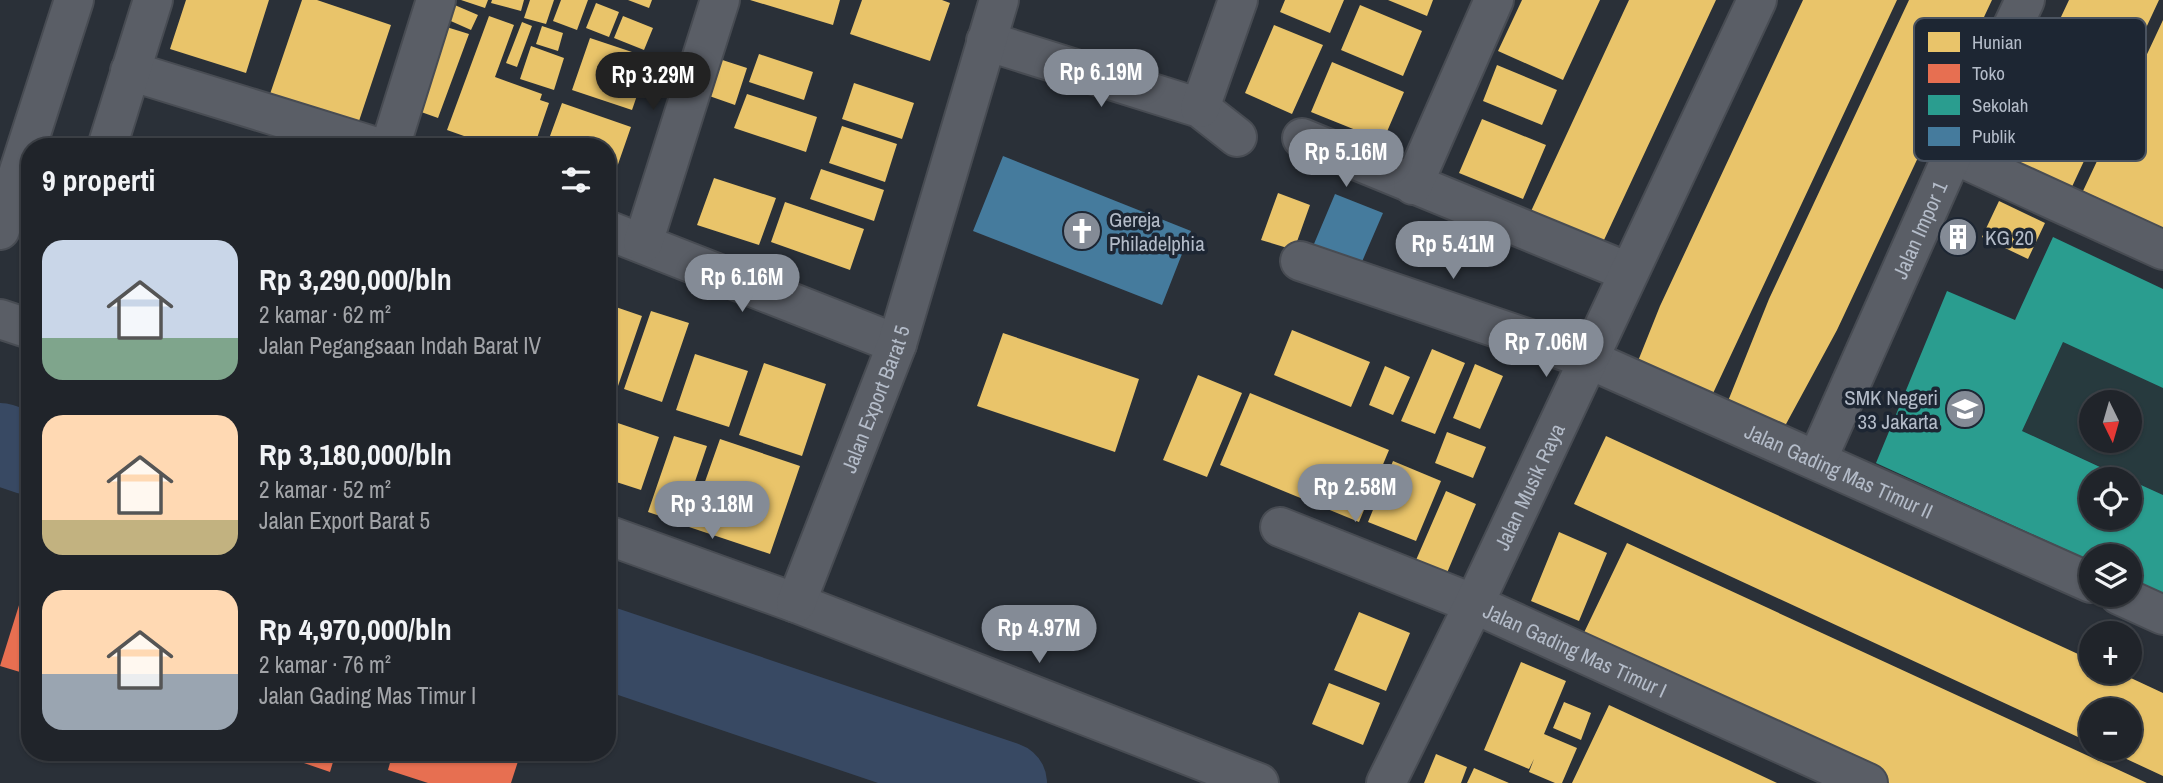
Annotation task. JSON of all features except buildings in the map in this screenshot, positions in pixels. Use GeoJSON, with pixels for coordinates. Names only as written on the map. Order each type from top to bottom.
{"type":"FeatureCollection","features":[{"type":"Feature","properties":{"kind":"street"},"geometry":{"type":"LineString","coordinates":[[30,138],[74,0]]}},
{"type":"Feature","properties":{"kind":"street"},"geometry":{"type":"LineString","coordinates":[[110,138],[153,0]]}},
{"type":"Feature","properties":{"kind":"street"},"geometry":{"type":"LineString","coordinates":[[393,138],[436,0]]}},
{"type":"Feature","properties":{"kind":"street"},"geometry":{"type":"LineString","coordinates":[[643,243],[720,0]]}},
{"type":"Feature","properties":{"kind":"street","name":"Jalan Export Barat 5"},"geometry":{"type":"LineString","coordinates":[[796,603],[897,345],[999,0]]}},
{"type":"Feature","properties":{"kind":"street"},"geometry":{"type":"LineString","coordinates":[[1199,108],[1238,0]]}},
{"type":"Feature","properties":{"kind":"street"},"geometry":{"type":"LineString","coordinates":[[1413,185],[1494,0]]}},
{"type":"Feature","properties":{"kind":"street","name":"Jalan Musik Raya"},"geometry":{"type":"LineString","coordinates":[[1386,783],[1474,604],[1757,0]]}},
{"type":"Feature","properties":{"kind":"street","name":"Jalan Impor 1"},"geometry":{"type":"LineString","coordinates":[[2017,18],[2025,0]]}},
{"type":"Feature","properties":{"kind":"street"},"geometry":{"type":"LineString","coordinates":[[986,41],[1199,108],[1237,137]]}},
{"type":"Feature","properties":{"kind":"street"},"geometry":{"type":"LineString","coordinates":[[130,71],[347,138]]}},
{"type":"Feature","properties":{"kind":"street"},"geometry":{"type":"LineString","coordinates":[[1302,138],[1628,272]]}},
{"type":"Feature","properties":{"kind":"street","name":"Jalan Impor 1"},"geometry":{"type":"LineString","coordinates":[[1817,460],[1950,161]]}},
{"type":"Feature","properties":{"kind":"street"},"geometry":{"type":"LineString","coordinates":[[1968,161],[2163,250]]}},
{"type":"Feature","properties":{"kind":"street"},"geometry":{"type":"LineString","coordinates":[[0,230],[21,165]]}},
{"type":"Feature","properties":{"kind":"street"},"geometry":{"type":"LineString","coordinates":[[616,233],[897,345]]}},
{"type":"Feature","properties":{"kind":"street","name":"Jalan Gading Mas Timur II"},"geometry":{"type":"LineString","coordinates":[[1300,261],[1588,359],[2079,578]]}},
{"type":"Feature","properties":{"kind":"street"},"geometry":{"type":"LineString","coordinates":[[0,319],[21,326]]}},
{"type":"Feature","properties":{"kind":"street","name":"Jalan Gading Mas Timur I"},"geometry":{"type":"LineString","coordinates":[[1280,527],[1474,604],[1868,783]]}},
{"type":"Feature","properties":{"kind":"street"},"geometry":{"type":"LineString","coordinates":[[616,538],[796,603],[1259,783]]}},
{"type":"Feature","properties":{"kind":"street"},"geometry":{"type":"LineString","coordinates":[[2142,605],[2163,615]]}},
{"type":"Feature","properties":{"kind":"green space"},"geometry":{"type":"Polygon","coordinates":[[[2063,342],[2163,388],[2163,495],[2142,485],[2142,467],[2101,467],[2022,431],[2063,342]]]}},
{"type":"Feature","properties":{"kind":"waterway"},"geometry":{"type":"LineString","coordinates":[[0,444],[21,451]]}},
{"type":"Feature","properties":{"kind":"waterway"},"geometry":{"type":"LineString","coordinates":[[616,651],[1006,783]]}},
{"type":"Feature","properties":{"kind":"place","name":"Gereja Philadelphia"},"geometry":{"type":"Point","coordinates":[1082,231]}},
{"type":"Feature","properties":{"kind":"place","name":"KG 20"},"geometry":{"type":"Point","coordinates":[1958,237]}},
{"type":"Feature","properties":{"kind":"place","name":"SMK Negeri 33 Jakarta"},"geometry":{"type":"Point","coordinates":[1965,409]}}]}
